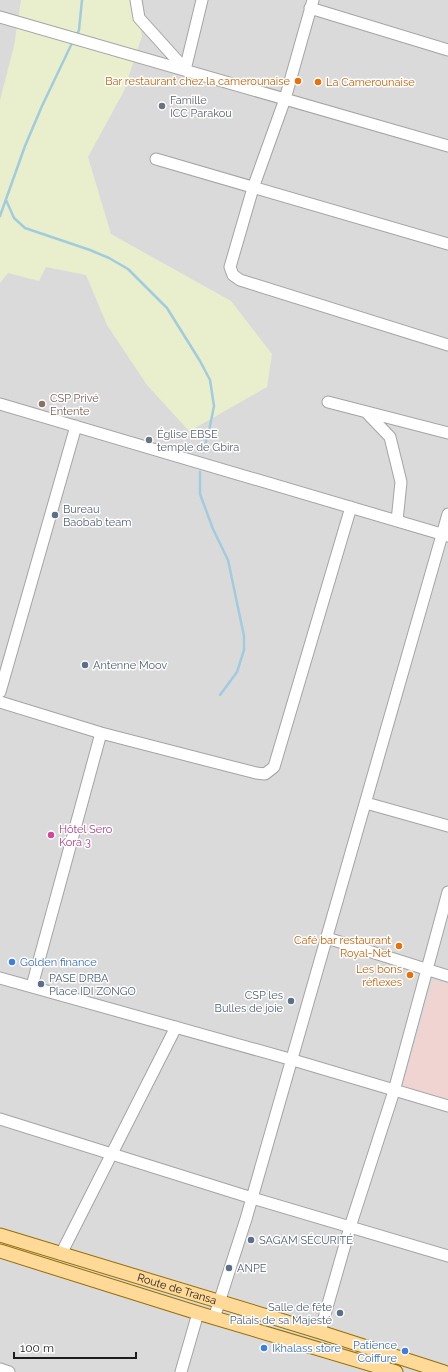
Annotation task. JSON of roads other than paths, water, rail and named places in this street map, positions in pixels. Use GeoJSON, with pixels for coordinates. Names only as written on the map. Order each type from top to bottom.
{"type":"FeatureCollection","features":[{"type":"Feature","properties":{"kind":"main road","name":"Route de Transa"},"geometry":{"type":"LineString","coordinates":[[0,1235],[220,1303],[320,1332],[444,1372]]}},
{"type":"Feature","properties":{"kind":"main road","name":"Route de Transa"},"geometry":{"type":"LineString","coordinates":[[0,1251],[214,1318],[396,1372]]}},
{"type":"Feature","properties":{"kind":"street"},"geometry":{"type":"LineString","coordinates":[[136,0],[139,18],[185,70]]}},
{"type":"Feature","properties":{"kind":"street"},"geometry":{"type":"LineString","coordinates":[[185,70],[202,0]]}},
{"type":"Feature","properties":{"kind":"street"},"geometry":{"type":"LineString","coordinates":[[448,50],[311,4],[285,99],[253,188],[230,267],[233,275],[240,280],[448,345]]}},
{"type":"Feature","properties":{"kind":"street"},"geometry":{"type":"LineString","coordinates":[[0,17],[448,146]]}},
{"type":"Feature","properties":{"kind":"street"},"geometry":{"type":"LineString","coordinates":[[156,160],[448,244]]}},
{"type":"Feature","properties":{"kind":"street"},"geometry":{"type":"LineString","coordinates":[[328,402],[448,433]]}},
{"type":"Feature","properties":{"kind":"street"},"geometry":{"type":"LineString","coordinates":[[0,404],[445,535]]}},
{"type":"Feature","properties":{"kind":"street"},"geometry":{"type":"LineString","coordinates":[[366,412],[390,438],[401,482],[397,521]]}},
{"type":"Feature","properties":{"kind":"street"},"geometry":{"type":"LineString","coordinates":[[0,691],[76,426]]}},
{"type":"Feature","properties":{"kind":"street"},"geometry":{"type":"LineString","coordinates":[[0,702],[101,733],[256,774],[265,774],[274,767],[351,508]]}},
{"type":"Feature","properties":{"kind":"street"},"geometry":{"type":"LineString","coordinates":[[214,1318],[220,1303],[293,1060],[366,803],[445,535],[448,514]]}},
{"type":"Feature","properties":{"kind":"street"},"geometry":{"type":"LineString","coordinates":[[32,986],[101,733]]}},
{"type":"Feature","properties":{"kind":"street"},"geometry":{"type":"LineString","coordinates":[[366,803],[448,826]]}},
{"type":"Feature","properties":{"kind":"street"},"geometry":{"type":"LineString","coordinates":[[320,1332],[350,1227],[394,1091],[448,892]]}},
{"type":"Feature","properties":{"kind":"street"},"geometry":{"type":"LineString","coordinates":[[327,938],[448,976]]}},
{"type":"Feature","properties":{"kind":"street"},"geometry":{"type":"LineString","coordinates":[[0,978],[293,1060],[448,1106]]}},
{"type":"Feature","properties":{"kind":"street"},"geometry":{"type":"LineString","coordinates":[[61,1254],[176,1028]]}},
{"type":"Feature","properties":{"kind":"street"},"geometry":{"type":"LineString","coordinates":[[0,1119],[252,1198],[448,1256]]}},
{"type":"Feature","properties":{"kind":"street"},"geometry":{"type":"LineString","coordinates":[[181,1372],[198,1313]]}},
{"type":"Feature","properties":{"kind":"street"},"geometry":{"type":"LineString","coordinates":[[0,1369],[9,1372]]}},
{"type":"Feature","properties":{"kind":"waterway"},"geometry":{"type":"LineString","coordinates":[[77,35],[79,30],[82,0]]}},
{"type":"Feature","properties":{"kind":"waterway"},"geometry":{"type":"LineString","coordinates":[[0,216],[25,146],[73,41]]}},
{"type":"Feature","properties":{"kind":"waterway"},"geometry":{"type":"LineString","coordinates":[[6,200],[14,218],[25,228],[109,258],[128,269],[167,308],[210,380],[214,406],[203,452]]}},
{"type":"Feature","properties":{"kind":"waterway"},"geometry":{"type":"LineString","coordinates":[[200,472],[200,494],[213,529],[228,560],[244,636],[244,650],[237,672],[220,695]]}},
{"type":"Feature","properties":{"kind":"place","name":"Bar restaurant chez la camerounaise"},"geometry":{"type":"Point","coordinates":[298,81]}},
{"type":"Feature","properties":{"kind":"place","name":"La Camerounaise"},"geometry":{"type":"Point","coordinates":[318,82]}},
{"type":"Feature","properties":{"kind":"place","name":"Famille ICC Parakou"},"geometry":{"type":"Point","coordinates":[162,106]}},
{"type":"Feature","properties":{"kind":"place","name":"CSP Privé Entente"},"geometry":{"type":"Point","coordinates":[42,404]}},
{"type":"Feature","properties":{"kind":"place","name":"Église EBSE temple de Gbira"},"geometry":{"type":"Point","coordinates":[149,440]}},
{"type":"Feature","properties":{"kind":"place","name":"Bureau Baobab team"},"geometry":{"type":"Point","coordinates":[55,515]}},
{"type":"Feature","properties":{"kind":"place","name":"Antenne Moov"},"geometry":{"type":"Point","coordinates":[85,665]}},
{"type":"Feature","properties":{"kind":"place","name":"Hôtel Sero Kora 3"},"geometry":{"type":"Point","coordinates":[51,835]}},
{"type":"Feature","properties":{"kind":"place","name":"Café bar restaurant Royal-Net"},"geometry":{"type":"Point","coordinates":[399,946]}},
{"type":"Feature","properties":{"kind":"place","name":"Golden finance"},"geometry":{"type":"Point","coordinates":[12,962]}},
{"type":"Feature","properties":{"kind":"place","name":"Les bons réflexes"},"geometry":{"type":"Point","coordinates":[410,975]}},
{"type":"Feature","properties":{"kind":"place","name":"PASE DRBA Place IDI ZONGO"},"geometry":{"type":"Point","coordinates":[41,984]}},
{"type":"Feature","properties":{"kind":"place","name":"CSP les Bulles de joie"},"geometry":{"type":"Point","coordinates":[291,1001]}},
{"type":"Feature","properties":{"kind":"place","name":"SAGAM SÉCURITÉ"},"geometry":{"type":"Point","coordinates":[251,1240]}},
{"type":"Feature","properties":{"kind":"place","name":"ANPE"},"geometry":{"type":"Point","coordinates":[229,1268]}},
{"type":"Feature","properties":{"kind":"place","name":"Salle de fête Palais de sa Majesté"},"geometry":{"type":"Point","coordinates":[340,1313]}},
{"type":"Feature","properties":{"kind":"place","name":"Ikhalass store"},"geometry":{"type":"Point","coordinates":[264,1348]}},
{"type":"Feature","properties":{"kind":"place","name":"Patience Coiffure"},"geometry":{"type":"Point","coordinates":[405,1351]}}]}
